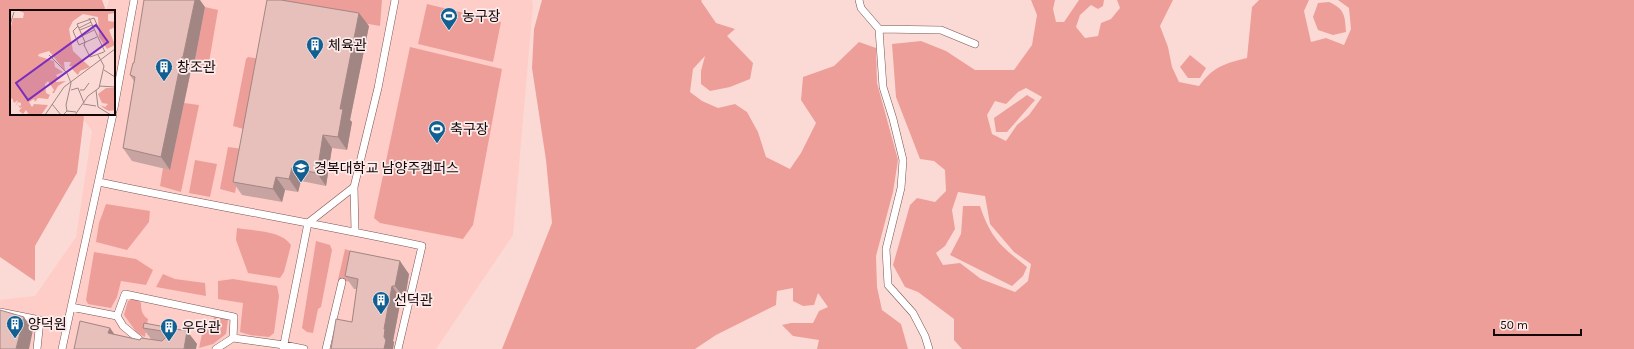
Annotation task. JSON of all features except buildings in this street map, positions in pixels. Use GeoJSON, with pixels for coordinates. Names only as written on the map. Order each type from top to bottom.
{"type":"FeatureCollection","features":[{"type":"Feature","properties":{"kind":"lane"},"geometry":{"type":"LineString","coordinates":[[115,103],[134,0]]}},
{"type":"Feature","properties":{"kind":"lane"},"geometry":{"type":"LineString","coordinates":[[355,231],[354,187],[378,88],[395,0]]}},
{"type":"Feature","properties":{"kind":"lane"},"geometry":{"type":"LineString","coordinates":[[859,0],[861,8],[880,29],[883,87],[903,160],[901,188],[886,249],[888,285],[913,313],[925,336],[929,349]]}},
{"type":"Feature","properties":{"kind":"lane"},"geometry":{"type":"LineString","coordinates":[[880,29],[941,30],[975,44]]}},
{"type":"Feature","properties":{"kind":"lane"},"geometry":{"type":"LineString","coordinates":[[62,349],[113,115]]}},
{"type":"Feature","properties":{"kind":"lane"},"geometry":{"type":"LineString","coordinates":[[99,182],[185,200],[355,231],[422,246],[398,349]]}},
{"type":"Feature","properties":{"kind":"lane"},"geometry":{"type":"LineString","coordinates":[[283,347],[308,223],[354,187]]}},
{"type":"Feature","properties":{"kind":"lane"},"geometry":{"type":"LineString","coordinates":[[326,349],[342,282]]}},
{"type":"Feature","properties":{"kind":"lane"},"geometry":{"type":"LineString","coordinates":[[117,316],[124,294],[234,317],[233,338]]}},
{"type":"Feature","properties":{"kind":"lane"},"geometry":{"type":"LineString","coordinates":[[71,307],[117,316],[123,326],[146,345],[152,346]]}},
{"type":"Feature","properties":{"kind":"lane"},"geometry":{"type":"LineString","coordinates":[[0,312],[40,320],[37,349]]}},
{"type":"Feature","properties":{"kind":"lane"},"geometry":{"type":"LineString","coordinates":[[216,349],[233,338],[283,347],[304,349]]}},
{"type":"Feature","properties":{"kind":"shaded area"},"geometry":{"type":"Polygon","coordinates":[[[0,0],[102,0],[105,8],[104,10],[10,10],[10,115],[82,115],[84,117],[77,173],[35,246],[35,281],[0,257],[0,0]]]}},
{"type":"Feature","properties":{"kind":"shaded area","name":"경복대학교 남양주캠퍼스"},"geometry":{"type":"Polygon","coordinates":[[[109,0],[532,0],[533,5],[513,235],[436,349],[0,349],[0,300],[35,296],[76,237],[92,131],[81,115],[115,115],[115,10],[106,10],[109,0]]]}},
{"type":"Feature","properties":{"kind":"shaded area"},"geometry":{"type":"Polygon","coordinates":[[[276,0],[382,0],[380,26],[273,7],[276,0]]]}},
{"type":"Feature","properties":{"kind":"shaded area"},"geometry":{"type":"Polygon","coordinates":[[[542,0],[702,0],[701,1],[716,23],[735,29],[727,36],[753,63],[750,79],[730,87],[710,91],[701,84],[701,71],[705,56],[693,69],[690,92],[702,101],[718,108],[735,104],[747,112],[758,132],[766,157],[790,169],[801,153],[816,123],[801,100],[803,77],[834,66],[859,42],[876,48],[877,83],[898,160],[893,192],[876,256],[877,287],[882,310],[901,324],[908,349],[817,349],[819,340],[793,336],[782,325],[791,323],[813,323],[819,311],[828,307],[818,293],[814,305],[803,306],[793,301],[793,288],[777,291],[776,305],[716,335],[695,349],[502,349],[552,223],[546,160],[532,68],[534,29],[542,0]]]}},
{"type":"Feature","properties":{"kind":"shaded area"},"geometry":{"type":"Polygon","coordinates":[[[1031,0],[1055,0],[1053,9],[1056,22],[1064,22],[1079,0],[1104,0],[1103,6],[1098,9],[1091,5],[1080,15],[1076,27],[1085,38],[1098,36],[1101,23],[1111,19],[1120,8],[1117,0],[1173,0],[1160,26],[1168,47],[1172,67],[1179,82],[1199,86],[1204,79],[1220,67],[1247,58],[1252,7],[1259,0],[1309,0],[1304,11],[1311,42],[1326,38],[1344,45],[1351,29],[1349,8],[1338,0],[1634,0],[1634,349],[962,349],[954,340],[954,319],[918,292],[905,287],[893,265],[910,205],[917,198],[935,202],[946,191],[945,170],[934,161],[920,159],[896,97],[892,44],[921,41],[946,51],[975,70],[1014,70],[1032,45],[1037,15],[1031,0]],[[1026,88],[1018,92],[1006,104],[995,101],[987,115],[992,134],[1006,141],[1017,125],[1029,115],[1042,97],[1026,88]],[[958,192],[952,210],[955,229],[945,246],[936,253],[943,265],[960,263],[981,279],[1015,292],[1028,281],[1031,264],[1014,252],[990,224],[985,196],[958,192]]]}},
{"type":"Feature","properties":{"kind":"shaded area"},"geometry":{"type":"Polygon","coordinates":[[[1329,2],[1341,10],[1344,17],[1346,32],[1333,35],[1318,30],[1313,17],[1318,3],[1329,2]]]}},
{"type":"Feature","properties":{"kind":"shaded area","name":"농구장"},"geometry":{"type":"Polygon","coordinates":[[[427,4],[501,22],[493,62],[418,44],[427,4]]]}},
{"type":"Feature","properties":{"kind":"shaded area"},"geometry":{"type":"Polygon","coordinates":[[[205,7],[218,10],[207,74],[193,70],[205,7]]]}},
{"type":"Feature","properties":{"kind":"shaded area","name":"축구장"},"geometry":{"type":"Polygon","coordinates":[[[410,47],[502,69],[473,225],[463,239],[380,223],[374,218],[410,47]]]}},
{"type":"Feature","properties":{"kind":"shaded area"},"geometry":{"type":"Polygon","coordinates":[[[1190,55],[1206,68],[1200,78],[1188,78],[1180,67],[1190,55]]]}},
{"type":"Feature","properties":{"kind":"shaded area"},"geometry":{"type":"Polygon","coordinates":[[[248,57],[260,59],[247,130],[233,126],[246,59],[248,57]]]}},
{"type":"Feature","properties":{"kind":"shaded area"},"geometry":{"type":"Polygon","coordinates":[[[1027,95],[1035,100],[1007,132],[996,132],[994,118],[1027,95]]]}},
{"type":"Feature","properties":{"kind":"shaded area"},"geometry":{"type":"Polygon","coordinates":[[[184,103],[199,105],[181,192],[160,186],[163,168],[170,170],[184,103]]]}},
{"type":"Feature","properties":{"kind":"shaded area"},"geometry":{"type":"Polygon","coordinates":[[[228,147],[243,149],[235,193],[220,189],[228,147]]]}},
{"type":"Feature","properties":{"kind":"shaded area"},"geometry":{"type":"Polygon","coordinates":[[[195,160],[217,164],[210,197],[189,193],[195,160]]]}},
{"type":"Feature","properties":{"kind":"shaded area"},"geometry":{"type":"Polygon","coordinates":[[[106,204],[150,211],[149,222],[127,250],[96,242],[99,223],[106,204]]]}},
{"type":"Feature","properties":{"kind":"shaded area"},"geometry":{"type":"Polygon","coordinates":[[[963,206],[980,206],[988,226],[998,241],[1027,267],[1023,276],[1012,286],[950,255],[961,234],[963,206]]]}},
{"type":"Feature","properties":{"kind":"shaded area"},"geometry":{"type":"Polygon","coordinates":[[[237,228],[266,232],[281,236],[291,245],[284,272],[280,278],[248,273],[236,240],[237,228]]]}},
{"type":"Feature","properties":{"kind":"shaded area"},"geometry":{"type":"Polygon","coordinates":[[[316,241],[330,245],[332,250],[321,307],[318,309],[313,333],[307,332],[302,328],[316,241]]]}},
{"type":"Feature","properties":{"kind":"shaded area"},"geometry":{"type":"Polygon","coordinates":[[[345,249],[357,253],[352,282],[338,280],[345,249]]]}},
{"type":"Feature","properties":{"kind":"shaded area"},"geometry":{"type":"Polygon","coordinates":[[[94,252],[136,259],[153,270],[146,285],[121,281],[117,297],[111,308],[88,304],[86,300],[94,252]]]}},
{"type":"Feature","properties":{"kind":"shaded area"},"geometry":{"type":"Polygon","coordinates":[[[163,274],[175,279],[205,283],[206,296],[156,287],[163,274]]]}},
{"type":"Feature","properties":{"kind":"shaded area"},"geometry":{"type":"Polygon","coordinates":[[[233,279],[277,286],[279,296],[274,333],[269,337],[250,335],[240,332],[243,303],[218,299],[218,281],[233,279]]]}},
{"type":"Feature","properties":{"kind":"shaded area"},"geometry":{"type":"Polygon","coordinates":[[[133,299],[138,300],[141,303],[142,312],[148,319],[145,337],[137,333],[124,315],[128,301],[133,299]]]}},
{"type":"Feature","properties":{"kind":"shaded area"},"geometry":{"type":"Polygon","coordinates":[[[218,315],[223,316],[228,320],[226,334],[213,344],[199,348],[203,329],[208,328],[213,322],[214,317],[218,315]]]}},
{"type":"Feature","properties":{"kind":"place","name":"농구장"},"geometry":{"type":"Point","coordinates":[449,31]}},
{"type":"Feature","properties":{"kind":"place","name":"체육관"},"geometry":{"type":"Point","coordinates":[315,60]}},
{"type":"Feature","properties":{"kind":"place","name":"창조관"},"geometry":{"type":"Point","coordinates":[164,82]}},
{"type":"Feature","properties":{"kind":"place","name":"축구장"},"geometry":{"type":"Point","coordinates":[437,144]}},
{"type":"Feature","properties":{"kind":"place","name":"경복대학교 남양주캠퍼스"},"geometry":{"type":"Point","coordinates":[301,183]}},
{"type":"Feature","properties":{"kind":"place","name":"선덕관"},"geometry":{"type":"Point","coordinates":[381,315]}},
{"type":"Feature","properties":{"kind":"place","name":"양덕원"},"geometry":{"type":"Point","coordinates":[15,339]}},
{"type":"Feature","properties":{"kind":"place","name":"우당관"},"geometry":{"type":"Point","coordinates":[169,342]}}]}
